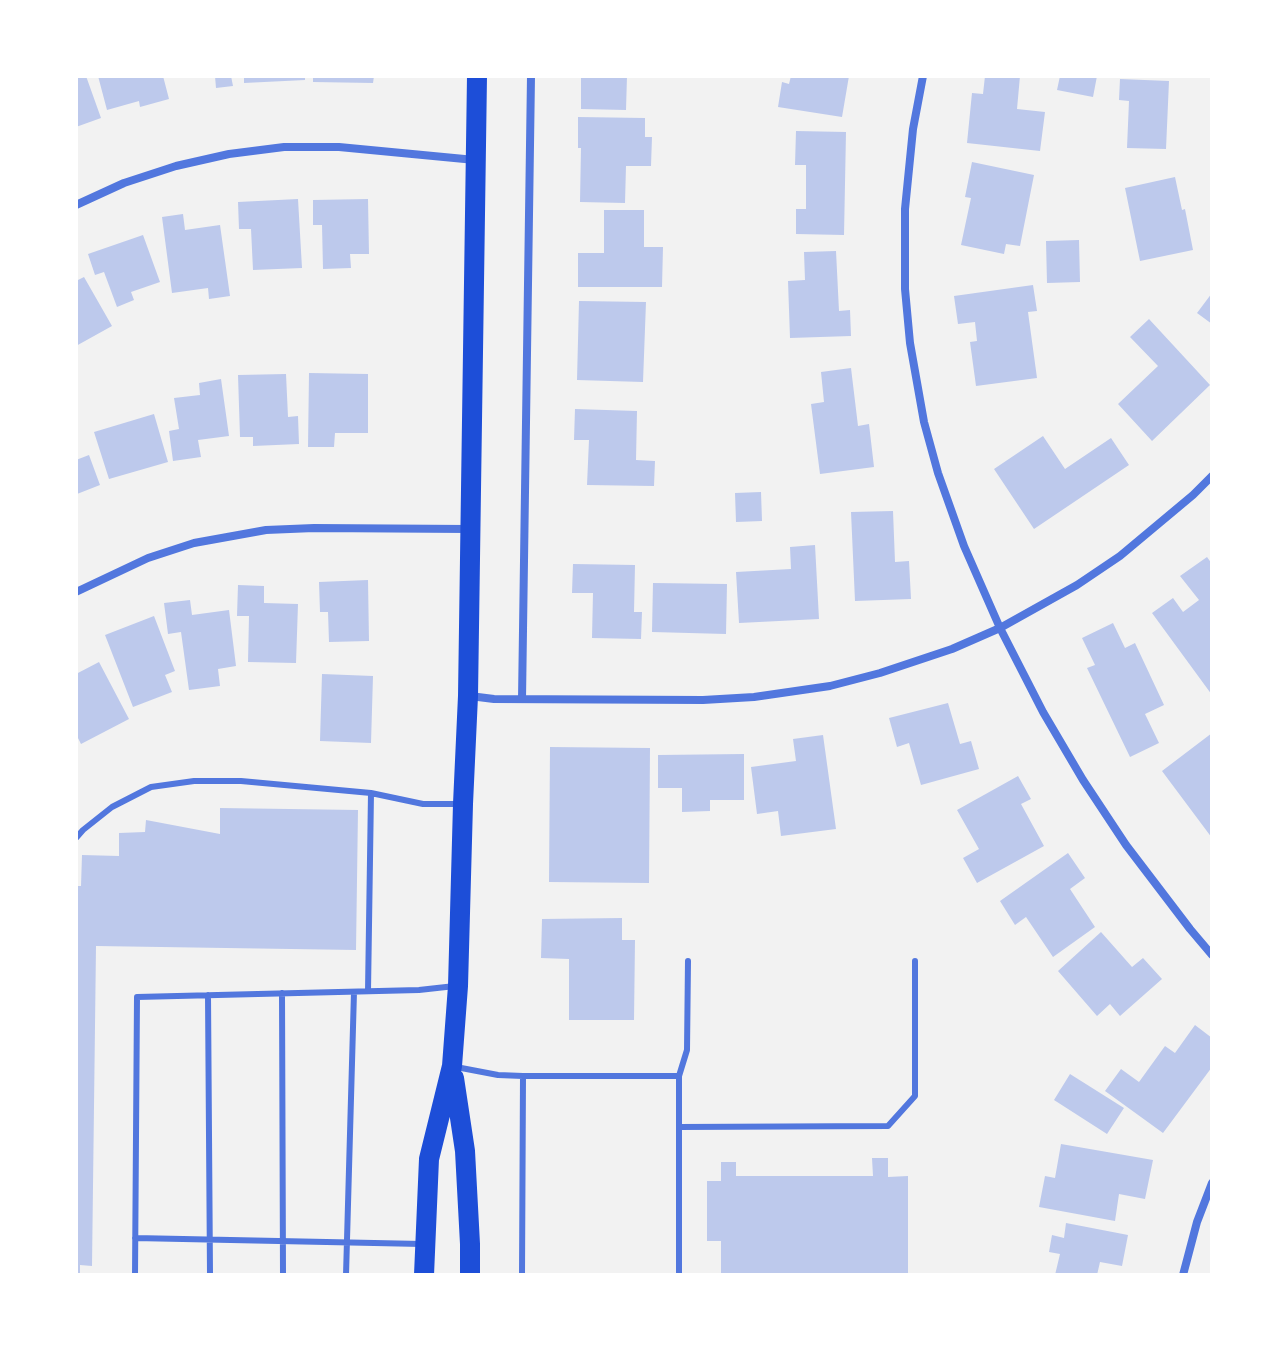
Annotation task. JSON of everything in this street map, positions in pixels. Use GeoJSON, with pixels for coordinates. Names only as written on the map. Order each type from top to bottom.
{"type":"FeatureCollection","features":[{"type":"Feature","properties":{"kind":"main road"},"geometry":{"type":"LineString","coordinates":[[424,1275],[429,1159],[452,1066],[458,986],[468,696],[477,76]]}},
{"type":"Feature","properties":{"kind":"main road"},"geometry":{"type":"LineString","coordinates":[[452,1066],[465,1151],[470,1275]]}},
{"type":"Feature","properties":{"kind":"street"},"geometry":{"type":"LineString","coordinates":[[522,699],[531,76]]}},
{"type":"Feature","properties":{"kind":"street"},"geometry":{"type":"LineString","coordinates":[[923,76],[913,129],[905,209],[905,289],[910,343],[924,422],[938,473],[964,546],[1000,628],[1043,712],[1126,845],[1212,955]]}},
{"type":"Feature","properties":{"kind":"street"},"geometry":{"type":"LineString","coordinates":[[76,205],[124,183],[176,166],[229,154],[284,147],[339,147],[476,160]]}},
{"type":"Feature","properties":{"kind":"street"},"geometry":{"type":"LineString","coordinates":[[468,696],[703,700],[830,686],[880,673],[952,649],[1000,628],[1077,585],[1120,556],[1212,476]]}},
{"type":"Feature","properties":{"kind":"street"},"geometry":{"type":"LineString","coordinates":[[76,592],[148,558],[194,543],[266,530],[471,529]]}},
{"type":"Feature","properties":{"kind":"street"},"geometry":{"type":"LineString","coordinates":[[1183,1275],[1197,1222],[1212,1183]]}},
{"type":"Feature","properties":{"kind":"lane"},"geometry":{"type":"LineString","coordinates":[[76,838],[112,807],[151,787],[194,781],[241,781],[371,793],[423,804],[463,804]]}},
{"type":"Feature","properties":{"kind":"lane"},"geometry":{"type":"LineString","coordinates":[[368,991],[371,793]]}},
{"type":"Feature","properties":{"kind":"lane"},"geometry":{"type":"LineString","coordinates":[[679,1275],[679,1076],[687,1050],[688,961]]}},
{"type":"Feature","properties":{"kind":"lane"},"geometry":{"type":"LineString","coordinates":[[679,1127],[888,1126],[915,1096],[915,961]]}},
{"type":"Feature","properties":{"kind":"lane"},"geometry":{"type":"LineString","coordinates":[[135,1275],[137,997],[419,990],[458,986]]}},
{"type":"Feature","properties":{"kind":"lane"},"geometry":{"type":"LineString","coordinates":[[346,1275],[354,992]]}},
{"type":"Feature","properties":{"kind":"lane"},"geometry":{"type":"LineString","coordinates":[[282,993],[283,1275]]}},
{"type":"Feature","properties":{"kind":"lane"},"geometry":{"type":"LineString","coordinates":[[208,995],[210,1275]]}},
{"type":"Feature","properties":{"kind":"lane"},"geometry":{"type":"LineString","coordinates":[[452,1066],[498,1075],[679,1076]]}},
{"type":"Feature","properties":{"kind":"lane"},"geometry":{"type":"LineString","coordinates":[[522,1275],[523,1076]]}},
{"type":"Feature","properties":{"kind":"lane"},"geometry":{"type":"LineString","coordinates":[[135,1238],[425,1244]]}},
{"type":"Feature","properties":{"kind":"building"},"geometry":{"type":"Polygon","coordinates":[[[76,76],[86,76],[101,118],[76,127],[76,76]]]}},
{"type":"Feature","properties":{"kind":"building"},"geometry":{"type":"Polygon","coordinates":[[[98,76],[163,76],[169,99],[140,107],[139,101],[107,110],[98,76]]]}},
{"type":"Feature","properties":{"kind":"building"},"geometry":{"type":"Polygon","coordinates":[[[215,76],[231,76],[233,86],[216,88],[215,76]]]}},
{"type":"Feature","properties":{"kind":"building"},"geometry":{"type":"Polygon","coordinates":[[[244,76],[305,76],[305,80],[244,83],[244,76]]]}},
{"type":"Feature","properties":{"kind":"building"},"geometry":{"type":"Polygon","coordinates":[[[313,76],[374,76],[373,83],[313,82],[313,76]]]}},
{"type":"Feature","properties":{"kind":"building"},"geometry":{"type":"Polygon","coordinates":[[[581,76],[627,76],[626,110],[581,109],[581,76]]]}},
{"type":"Feature","properties":{"kind":"building"},"geometry":{"type":"Polygon","coordinates":[[[791,76],[849,76],[842,117],[778,107],[782,82],[789,84],[791,76]]]}},
{"type":"Feature","properties":{"kind":"building"},"geometry":{"type":"Polygon","coordinates":[[[985,76],[1020,76],[1017,109],[1045,112],[1040,151],[967,143],[972,93],[983,94],[985,76]]]}},
{"type":"Feature","properties":{"kind":"building"},"geometry":{"type":"Polygon","coordinates":[[[1060,76],[1097,76],[1093,97],[1057,90],[1060,76]]]}},
{"type":"Feature","properties":{"kind":"building"},"geometry":{"type":"Polygon","coordinates":[[[1120,79],[1169,81],[1166,149],[1127,148],[1129,101],[1119,100],[1120,79]]]}},
{"type":"Feature","properties":{"kind":"building"},"geometry":{"type":"Polygon","coordinates":[[[578,117],[645,118],[645,137],[652,137],[651,166],[626,166],[625,203],[580,202],[578,117]]]}},
{"type":"Feature","properties":{"kind":"building"},"geometry":{"type":"Polygon","coordinates":[[[796,131],[846,132],[844,235],[796,234],[796,209],[806,209],[806,165],[795,165],[796,131]]]}},
{"type":"Feature","properties":{"kind":"building"},"geometry":{"type":"Polygon","coordinates":[[[972,162],[1034,175],[1020,246],[1006,244],[1004,254],[961,245],[971,198],[965,197],[972,162]]]}},
{"type":"Feature","properties":{"kind":"building"},"geometry":{"type":"Polygon","coordinates":[[[1175,177],[1193,250],[1140,261],[1125,188],[1175,177]]]}},
{"type":"Feature","properties":{"kind":"building"},"geometry":{"type":"Polygon","coordinates":[[[298,199],[302,268],[253,270],[251,229],[239,229],[238,202],[298,199]]]}},
{"type":"Feature","properties":{"kind":"building"},"geometry":{"type":"Polygon","coordinates":[[[368,199],[369,254],[350,254],[351,268],[323,269],[322,225],[313,225],[313,200],[368,199]]]}},
{"type":"Feature","properties":{"kind":"building"},"geometry":{"type":"Polygon","coordinates":[[[604,210],[644,210],[644,247],[663,247],[662,287],[578,287],[578,253],[604,253],[604,210]]]}},
{"type":"Feature","properties":{"kind":"building"},"geometry":{"type":"Polygon","coordinates":[[[183,214],[185,230],[220,225],[230,296],[209,299],[208,288],[172,293],[162,217],[183,214]]]}},
{"type":"Feature","properties":{"kind":"building"},"geometry":{"type":"Polygon","coordinates":[[[143,235],[160,282],[131,292],[134,300],[117,307],[104,272],[95,275],[88,254],[143,235]]]}},
{"type":"Feature","properties":{"kind":"building"},"geometry":{"type":"Polygon","coordinates":[[[1079,240],[1080,282],[1047,283],[1046,241],[1079,240]]]}},
{"type":"Feature","properties":{"kind":"building"},"geometry":{"type":"Polygon","coordinates":[[[836,251],[839,311],[850,310],[851,336],[790,338],[788,281],[805,280],[804,252],[836,251]]]}},
{"type":"Feature","properties":{"kind":"building"},"geometry":{"type":"Polygon","coordinates":[[[84,277],[112,326],[76,346],[76,281],[84,277]]]}},
{"type":"Feature","properties":{"kind":"building"},"geometry":{"type":"Polygon","coordinates":[[[1033,285],[1037,311],[1028,312],[1037,378],[976,386],[970,342],[977,341],[975,322],[958,324],[954,296],[1033,285]]]}},
{"type":"Feature","properties":{"kind":"building"},"geometry":{"type":"Polygon","coordinates":[[[1212,293],[1212,324],[1197,313],[1212,293]]]}},
{"type":"Feature","properties":{"kind":"building"},"geometry":{"type":"Polygon","coordinates":[[[579,301],[646,302],[643,382],[577,380],[579,301]]]}},
{"type":"Feature","properties":{"kind":"building"},"geometry":{"type":"Polygon","coordinates":[[[1149,319],[1210,385],[1152,441],[1118,404],[1158,366],[1130,337],[1149,319]]]}},
{"type":"Feature","properties":{"kind":"building"},"geometry":{"type":"Polygon","coordinates":[[[851,368],[858,426],[869,424],[874,467],[820,474],[811,404],[824,402],[821,372],[851,368]]]}},
{"type":"Feature","properties":{"kind":"building"},"geometry":{"type":"Polygon","coordinates":[[[309,373],[368,374],[368,433],[335,433],[334,447],[308,447],[309,373]]]}},
{"type":"Feature","properties":{"kind":"building"},"geometry":{"type":"Polygon","coordinates":[[[286,374],[288,417],[298,416],[299,444],[253,446],[253,437],[240,437],[238,375],[286,374]]]}},
{"type":"Feature","properties":{"kind":"building"},"geometry":{"type":"Polygon","coordinates":[[[221,379],[229,436],[198,440],[201,457],[173,461],[169,431],[179,429],[174,398],[200,395],[199,383],[221,379]]]}},
{"type":"Feature","properties":{"kind":"building"},"geometry":{"type":"Polygon","coordinates":[[[575,409],[637,411],[636,460],[655,461],[654,486],[587,485],[589,440],[574,440],[575,409]]]}},
{"type":"Feature","properties":{"kind":"building"},"geometry":{"type":"Polygon","coordinates":[[[154,414],[168,462],[109,479],[94,432],[154,414]]]}},
{"type":"Feature","properties":{"kind":"building"},"geometry":{"type":"Polygon","coordinates":[[[1043,436],[1065,469],[1111,438],[1129,465],[1034,529],[994,469],[1043,436]]]}},
{"type":"Feature","properties":{"kind":"building"},"geometry":{"type":"Polygon","coordinates":[[[89,455],[100,485],[77,494],[76,460],[89,455]]]}},
{"type":"Feature","properties":{"kind":"building"},"geometry":{"type":"Polygon","coordinates":[[[761,492],[762,521],[736,522],[735,493],[761,492]]]}},
{"type":"Feature","properties":{"kind":"building"},"geometry":{"type":"Polygon","coordinates":[[[893,511],[895,562],[909,561],[911,599],[855,601],[851,512],[893,511]]]}},
{"type":"Feature","properties":{"kind":"building"},"geometry":{"type":"Polygon","coordinates":[[[815,545],[819,619],[739,623],[736,572],[791,569],[790,547],[815,545]]]}},
{"type":"Feature","properties":{"kind":"building"},"geometry":{"type":"Polygon","coordinates":[[[1207,557],[1212,564],[1212,695],[1152,613],[1173,598],[1183,612],[1199,600],[1180,576],[1207,557]]]}},
{"type":"Feature","properties":{"kind":"building"},"geometry":{"type":"Polygon","coordinates":[[[573,564],[635,565],[634,612],[642,612],[641,639],[592,638],[593,593],[572,593],[573,564]]]}},
{"type":"Feature","properties":{"kind":"building"},"geometry":{"type":"Polygon","coordinates":[[[368,580],[369,641],[329,642],[328,612],[320,612],[319,582],[368,580]]]}},
{"type":"Feature","properties":{"kind":"building"},"geometry":{"type":"Polygon","coordinates":[[[653,583],[727,584],[726,634],[652,632],[653,583]]]}},
{"type":"Feature","properties":{"kind":"building"},"geometry":{"type":"Polygon","coordinates":[[[238,585],[264,586],[264,603],[298,604],[296,663],[248,662],[249,616],[237,616],[238,585]]]}},
{"type":"Feature","properties":{"kind":"building"},"geometry":{"type":"Polygon","coordinates":[[[190,600],[192,615],[229,610],[236,666],[218,669],[220,686],[189,690],[181,632],[168,634],[164,603],[190,600]]]}},
{"type":"Feature","properties":{"kind":"building"},"geometry":{"type":"Polygon","coordinates":[[[154,616],[175,671],[165,675],[172,692],[133,707],[105,635],[154,616]]]}},
{"type":"Feature","properties":{"kind":"building"},"geometry":{"type":"Polygon","coordinates":[[[1113,623],[1125,648],[1135,643],[1164,705],[1145,714],[1159,743],[1130,757],[1087,668],[1095,665],[1082,638],[1113,623]]]}},
{"type":"Feature","properties":{"kind":"building"},"geometry":{"type":"Polygon","coordinates":[[[99,662],[129,719],[81,744],[76,734],[76,674],[99,662]]]}},
{"type":"Feature","properties":{"kind":"building"},"geometry":{"type":"Polygon","coordinates":[[[322,674],[373,676],[371,743],[320,741],[322,674]]]}},
{"type":"Feature","properties":{"kind":"building"},"geometry":{"type":"Polygon","coordinates":[[[948,703],[960,744],[971,741],[979,769],[921,785],[909,743],[897,747],[889,718],[948,703]]]}},
{"type":"Feature","properties":{"kind":"building"},"geometry":{"type":"Polygon","coordinates":[[[1212,733],[1212,838],[1162,771],[1212,733]]]}},
{"type":"Feature","properties":{"kind":"building"},"geometry":{"type":"Polygon","coordinates":[[[823,735],[836,829],[781,836],[778,811],[757,814],[751,767],[796,761],[793,739],[823,735]]]}},
{"type":"Feature","properties":{"kind":"building"},"geometry":{"type":"Polygon","coordinates":[[[550,747],[650,748],[649,883],[549,882],[550,747]]]}},
{"type":"Feature","properties":{"kind":"building"},"geometry":{"type":"Polygon","coordinates":[[[744,754],[744,800],[710,800],[710,811],[682,812],[682,788],[658,788],[658,755],[744,754]]]}},
{"type":"Feature","properties":{"kind":"building"},"geometry":{"type":"Polygon","coordinates":[[[1018,776],[1031,799],[1021,804],[1044,846],[977,883],[963,858],[979,849],[957,810],[1018,776]]]}},
{"type":"Feature","properties":{"kind":"building"},"geometry":{"type":"Polygon","coordinates":[[[220,808],[358,810],[356,950],[96,946],[92,1266],[80,1265],[80,1275],[76,1275],[76,886],[81,886],[82,855],[119,856],[119,833],[145,832],[146,820],[220,834],[220,808]]]}},
{"type":"Feature","properties":{"kind":"building"},"geometry":{"type":"Polygon","coordinates":[[[1068,853],[1085,878],[1070,889],[1095,927],[1053,957],[1026,917],[1015,925],[1000,901],[1068,853]]]}},
{"type":"Feature","properties":{"kind":"building"},"geometry":{"type":"Polygon","coordinates":[[[622,918],[622,940],[635,940],[634,1020],[569,1020],[569,959],[541,958],[542,919],[622,918]]]}},
{"type":"Feature","properties":{"kind":"building"},"geometry":{"type":"Polygon","coordinates":[[[1101,932],[1132,967],[1143,958],[1162,979],[1120,1016],[1110,1004],[1097,1016],[1058,971],[1101,932]]]}},
{"type":"Feature","properties":{"kind":"building"},"geometry":{"type":"Polygon","coordinates":[[[1195,1025],[1212,1038],[1212,1067],[1163,1133],[1105,1091],[1121,1069],[1139,1082],[1165,1046],[1175,1053],[1195,1025]]]}},
{"type":"Feature","properties":{"kind":"building"},"geometry":{"type":"Polygon","coordinates":[[[1070,1074],[1124,1108],[1107,1134],[1054,1100],[1070,1074]]]}},
{"type":"Feature","properties":{"kind":"building"},"geometry":{"type":"Polygon","coordinates":[[[1061,1144],[1153,1160],[1145,1199],[1119,1194],[1115,1221],[1039,1207],[1045,1176],[1055,1178],[1061,1144]]]}},
{"type":"Feature","properties":{"kind":"building"},"geometry":{"type":"Polygon","coordinates":[[[872,1158],[888,1158],[888,1177],[908,1176],[908,1275],[721,1275],[721,1241],[707,1241],[707,1181],[721,1181],[721,1162],[736,1162],[736,1176],[873,1176],[872,1158]]]}},
{"type":"Feature","properties":{"kind":"building"},"geometry":{"type":"Polygon","coordinates":[[[1066,1223],[1128,1235],[1122,1266],[1100,1262],[1097,1275],[1055,1275],[1060,1254],[1049,1252],[1052,1235],[1064,1238],[1066,1223]]]}}]}
